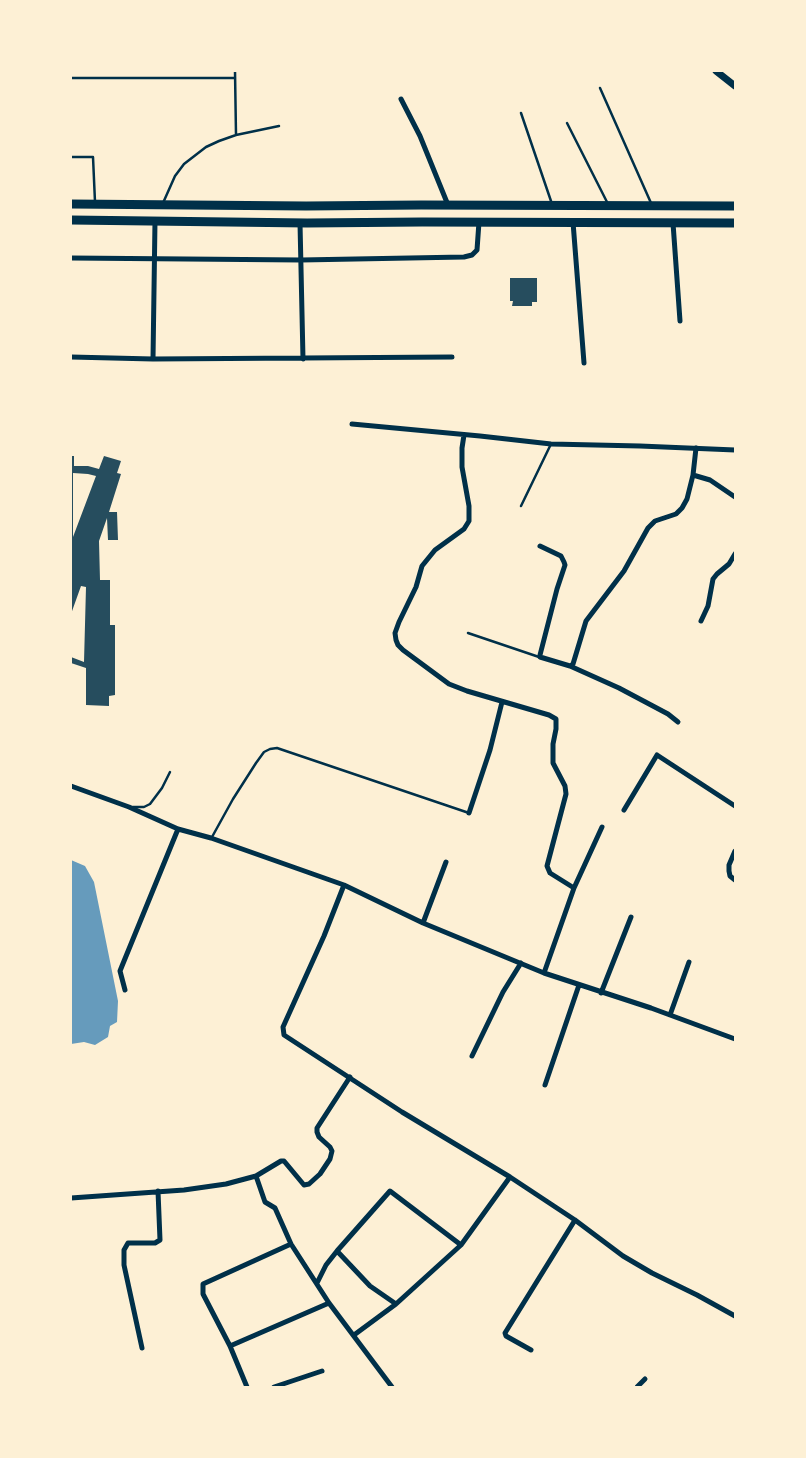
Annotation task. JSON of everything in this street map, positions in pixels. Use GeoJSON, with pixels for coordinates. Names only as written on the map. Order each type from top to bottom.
{"type":"FeatureCollection","features":[{"type":"Feature","properties":{"kind":"main road"},"geometry":{"type":"LineString","coordinates":[[71,204],[735,206]]}},
{"type":"Feature","properties":{"kind":"main road"},"geometry":{"type":"LineString","coordinates":[[512,223],[513,206]]}},
{"type":"Feature","properties":{"kind":"main road"},"geometry":{"type":"LineString","coordinates":[[71,220],[300,223],[735,223]]}},
{"type":"Feature","properties":{"kind":"street"},"geometry":{"type":"LineString","coordinates":[[716,71],[735,86]]}},
{"type":"Feature","properties":{"kind":"street"},"geometry":{"type":"LineString","coordinates":[[401,99],[420,136],[448,205]]}},
{"type":"Feature","properties":{"kind":"street"},"geometry":{"type":"LineString","coordinates":[[153,359],[155,221]]}},
{"type":"Feature","properties":{"kind":"street"},"geometry":{"type":"LineString","coordinates":[[71,258],[301,260],[472,256],[478,250],[480,222]]}},
{"type":"Feature","properties":{"kind":"street"},"geometry":{"type":"LineString","coordinates":[[574,222],[584,363]]}},
{"type":"Feature","properties":{"kind":"street"},"geometry":{"type":"LineString","coordinates":[[673,222],[680,321]]}},
{"type":"Feature","properties":{"kind":"street"},"geometry":{"type":"LineString","coordinates":[[300,223],[303,358]]}},
{"type":"Feature","properties":{"kind":"street"},"geometry":{"type":"LineString","coordinates":[[71,357],[153,359],[452,357]]}},
{"type":"Feature","properties":{"kind":"street"},"geometry":{"type":"LineString","coordinates":[[352,424],[551,444],[735,450]]}},
{"type":"Feature","properties":{"kind":"street"},"geometry":{"type":"LineString","coordinates":[[464,435],[462,467],[469,506],[468,521],[464,529],[435,550],[422,566],[416,587],[395,633],[396,640],[403,650],[449,684],[556,718],[553,763],[565,786],[566,794],[547,866],[550,873],[574,888]]}},
{"type":"Feature","properties":{"kind":"street"},"geometry":{"type":"LineString","coordinates":[[570,666],[573,664],[586,621],[610,587],[624,572],[648,528],[655,521],[676,514],[682,508],[687,499],[693,475],[696,448]]}},
{"type":"Feature","properties":{"kind":"street"},"geometry":{"type":"LineString","coordinates":[[693,475],[710,480],[735,497]]}},
{"type":"Feature","properties":{"kind":"street"},"geometry":{"type":"LineString","coordinates":[[540,546],[561,556],[565,566],[557,589],[540,657],[570,666],[619,688],[668,714],[678,722]]}},
{"type":"Feature","properties":{"kind":"street"},"geometry":{"type":"LineString","coordinates":[[701,621],[708,606],[713,579],[716,574],[729,564],[735,554]]}},
{"type":"Feature","properties":{"kind":"street"},"geometry":{"type":"LineString","coordinates":[[469,813],[490,750],[502,702]]}},
{"type":"Feature","properties":{"kind":"street"},"geometry":{"type":"LineString","coordinates":[[624,810],[657,756],[735,806]]}},
{"type":"Feature","properties":{"kind":"street"},"geometry":{"type":"LineString","coordinates":[[71,786],[129,807],[178,829],[211,838],[344,886],[423,923],[544,973],[735,1039]]}},
{"type":"Feature","properties":{"kind":"street"},"geometry":{"type":"LineString","coordinates":[[544,973],[574,888],[602,827]]}},
{"type":"Feature","properties":{"kind":"street"},"geometry":{"type":"LineString","coordinates":[[125,990],[120,971],[178,829]]}},
{"type":"Feature","properties":{"kind":"street"},"geometry":{"type":"LineString","coordinates":[[735,851],[729,865],[729,874],[735,880]]}},
{"type":"Feature","properties":{"kind":"street"},"geometry":{"type":"LineString","coordinates":[[423,923],[446,862]]}},
{"type":"Feature","properties":{"kind":"street"},"geometry":{"type":"LineString","coordinates":[[344,886],[297,995],[283,1031],[284,1035],[402,1112],[510,1176],[575,1220],[623,1256],[735,1316]]}},
{"type":"Feature","properties":{"kind":"street"},"geometry":{"type":"LineString","coordinates":[[601,993],[631,917]]}},
{"type":"Feature","properties":{"kind":"street"},"geometry":{"type":"LineString","coordinates":[[670,1015],[689,962]]}},
{"type":"Feature","properties":{"kind":"street"},"geometry":{"type":"LineString","coordinates":[[472,1056],[503,992],[522,963]]}},
{"type":"Feature","properties":{"kind":"street"},"geometry":{"type":"LineString","coordinates":[[545,1086],[579,986]]}},
{"type":"Feature","properties":{"kind":"street"},"geometry":{"type":"LineString","coordinates":[[71,1198],[184,1190],[226,1184],[256,1176],[281,1161],[284,1161],[304,1185],[309,1184],[320,1174],[330,1159],[332,1151],[319,1136],[317,1128],[350,1077]]}},
{"type":"Feature","properties":{"kind":"street"},"geometry":{"type":"LineString","coordinates":[[256,1176],[265,1202],[275,1208],[291,1244],[330,1303],[392,1387]]}},
{"type":"Feature","properties":{"kind":"street"},"geometry":{"type":"LineString","coordinates":[[354,1335],[396,1304],[460,1245],[510,1176]]}},
{"type":"Feature","properties":{"kind":"street"},"geometry":{"type":"LineString","coordinates":[[142,1348],[124,1265],[124,1250],[128,1243],[155,1243],[160,1240],[158,1191]]}},
{"type":"Feature","properties":{"kind":"street"},"geometry":{"type":"LineString","coordinates":[[317,1283],[326,1265],[337,1251],[390,1191],[460,1245]]}},
{"type":"Feature","properties":{"kind":"street"},"geometry":{"type":"LineString","coordinates":[[531,1350],[506,1336],[506,1333],[575,1220]]}},
{"type":"Feature","properties":{"kind":"street"},"geometry":{"type":"LineString","coordinates":[[247,1387],[230,1346],[203,1294],[203,1284],[291,1244]]}},
{"type":"Feature","properties":{"kind":"street"},"geometry":{"type":"LineString","coordinates":[[337,1251],[370,1286],[396,1304]]}},
{"type":"Feature","properties":{"kind":"street"},"geometry":{"type":"LineString","coordinates":[[230,1346],[330,1303]]}},
{"type":"Feature","properties":{"kind":"street"},"geometry":{"type":"LineString","coordinates":[[274,1387],[322,1371]]}},
{"type":"Feature","properties":{"kind":"street"},"geometry":{"type":"LineString","coordinates":[[637,1387],[645,1379]]}},
{"type":"Feature","properties":{"kind":"lane"},"geometry":{"type":"LineString","coordinates":[[235,71],[236,135]]}},
{"type":"Feature","properties":{"kind":"lane"},"geometry":{"type":"LineString","coordinates":[[71,78],[235,78]]}},
{"type":"Feature","properties":{"kind":"lane"},"geometry":{"type":"LineString","coordinates":[[600,88],[653,206]]}},
{"type":"Feature","properties":{"kind":"lane"},"geometry":{"type":"LineString","coordinates":[[521,113],[552,206]]}},
{"type":"Feature","properties":{"kind":"lane"},"geometry":{"type":"LineString","coordinates":[[567,123],[609,206]]}},
{"type":"Feature","properties":{"kind":"lane"},"geometry":{"type":"LineString","coordinates":[[162,204],[175,176],[184,164],[206,147],[236,135],[279,126]]}},
{"type":"Feature","properties":{"kind":"lane"},"geometry":{"type":"LineString","coordinates":[[71,157],[93,157],[95,204]]}},
{"type":"Feature","properties":{"kind":"lane"},"geometry":{"type":"LineString","coordinates":[[521,506],[551,444]]}},
{"type":"Feature","properties":{"kind":"lane"},"geometry":{"type":"LineString","coordinates":[[468,634],[540,657]]}},
{"type":"Feature","properties":{"kind":"lane"},"geometry":{"type":"LineString","coordinates":[[211,838],[233,799],[264,752],[277,748],[469,813]]}},
{"type":"Feature","properties":{"kind":"lane"},"geometry":{"type":"LineString","coordinates":[[129,807],[144,807],[150,804],[162,788],[170,772]]}},
{"type":"Feature","properties":{"kind":"water"},"geometry":{"type":"Polygon","coordinates":[[[71,860],[85,866],[94,882],[118,1001],[117,1022],[110,1026],[108,1037],[95,1045],[84,1042],[71,1044],[71,860]]]}},
{"type":"Feature","properties":{"kind":"building"},"geometry":{"type":"Polygon","coordinates":[[[510,278],[537,278],[537,302],[532,302],[532,306],[512,306],[513,301],[510,301],[510,278]]]}},
{"type":"Feature","properties":{"kind":"building"},"geometry":{"type":"Polygon","coordinates":[[[71,456],[74,456],[74,466],[88,466],[99,469],[104,456],[121,461],[117,473],[121,474],[109,512],[117,512],[118,540],[108,540],[107,518],[99,541],[100,580],[110,580],[110,625],[115,625],[115,695],[109,696],[109,706],[86,705],[86,668],[71,663],[71,657],[84,662],[86,587],[81,586],[71,614],[71,456]],[[73,473],[73,537],[96,476],[73,473]]]}}]}
